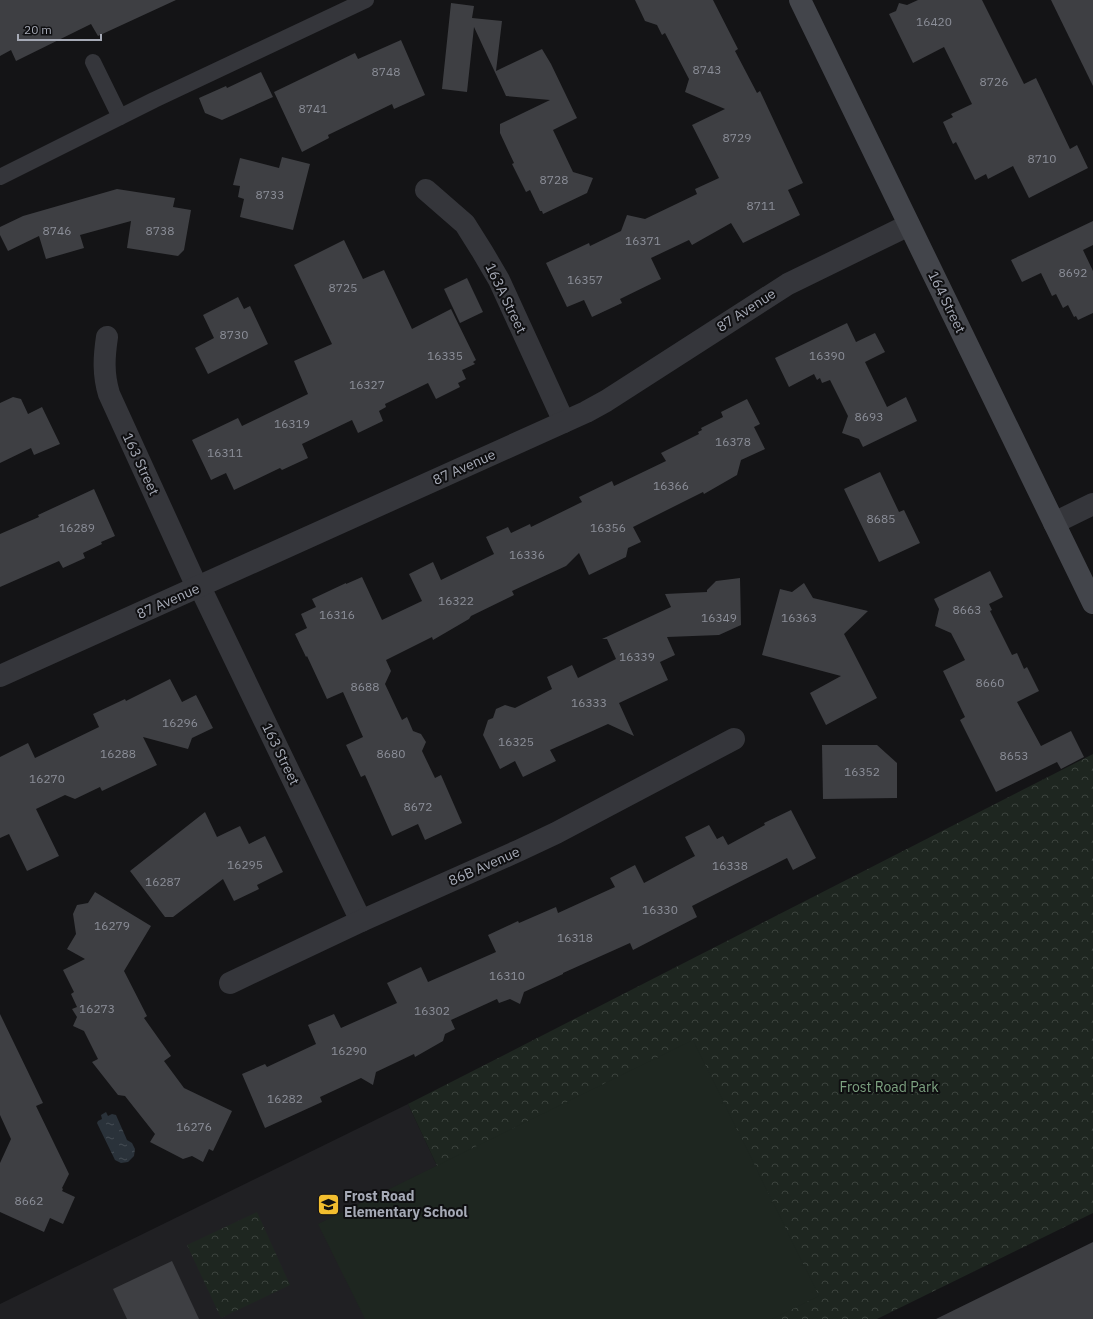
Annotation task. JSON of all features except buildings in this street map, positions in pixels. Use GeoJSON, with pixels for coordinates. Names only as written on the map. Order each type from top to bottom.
{"type":"FeatureCollection","features":[{"type":"Feature","properties":{"kind":"street","name":"164 Street"},"geometry":{"type":"LineString","coordinates":[[800,0],[1093,604]]}},
{"type":"Feature","properties":{"kind":"street","name":"163A Street"},"geometry":{"type":"LineString","coordinates":[[426,190],[465,224],[482,251],[498,280],[564,422]]}},
{"type":"Feature","properties":{"kind":"street","name":"87 Avenue"},"geometry":{"type":"LineString","coordinates":[[0,676],[586,412],[606,401],[788,284],[909,225]]}},
{"type":"Feature","properties":{"kind":"street","name":"163 Street"},"geometry":{"type":"LineString","coordinates":[[108,337],[104,358],[104,373],[109,394],[199,587],[361,921]]}},
{"type":"Feature","properties":{"kind":"street"},"geometry":{"type":"LineString","coordinates":[[1054,523],[1093,504]]}},
{"type":"Feature","properties":{"kind":"street","name":"86B Avenue"},"geometry":{"type":"LineString","coordinates":[[230,983],[361,921],[550,836],[734,739]]}},
{"type":"Feature","properties":{"kind":"lane"},"geometry":{"type":"LineString","coordinates":[[0,177],[120,117],[366,0]]}},
{"type":"Feature","properties":{"kind":"lane"},"geometry":{"type":"LineString","coordinates":[[93,62],[120,117]]}},
{"type":"Feature","properties":{"kind":"shaded area","name":"Frost Road Elementary School"},"geometry":{"type":"Polygon","coordinates":[[[408,1104],[509,1319],[0,1319],[0,1304],[408,1104]]]}},
{"type":"Feature","properties":{"kind":"green space","name":"Frost Road Park"},"geometry":{"type":"Polygon","coordinates":[[[1093,754],[1093,1213],[877,1319],[509,1319],[408,1104],[1093,754]]]}},
{"type":"Feature","properties":{"kind":"green space"},"geometry":{"type":"Polygon","coordinates":[[[693,1040],[819,1296],[772,1319],[365,1319],[318,1224],[693,1040]]]}},
{"type":"Feature","properties":{"kind":"green space"},"geometry":{"type":"Polygon","coordinates":[[[257,1212],[290,1285],[221,1318],[187,1245],[257,1212]]]}},
{"type":"Feature","properties":{"kind":"water"},"geometry":{"type":"Polygon","coordinates":[[[106,1112],[108,1116],[112,1114],[116,1115],[127,1140],[132,1143],[135,1149],[134,1156],[128,1162],[121,1163],[115,1160],[97,1123],[102,1119],[101,1115],[106,1112]]]}},
{"type":"Feature","properties":{"kind":"place","name":"Frost Road Elementary School"},"geometry":{"type":"Point","coordinates":[329,1204]}}]}
